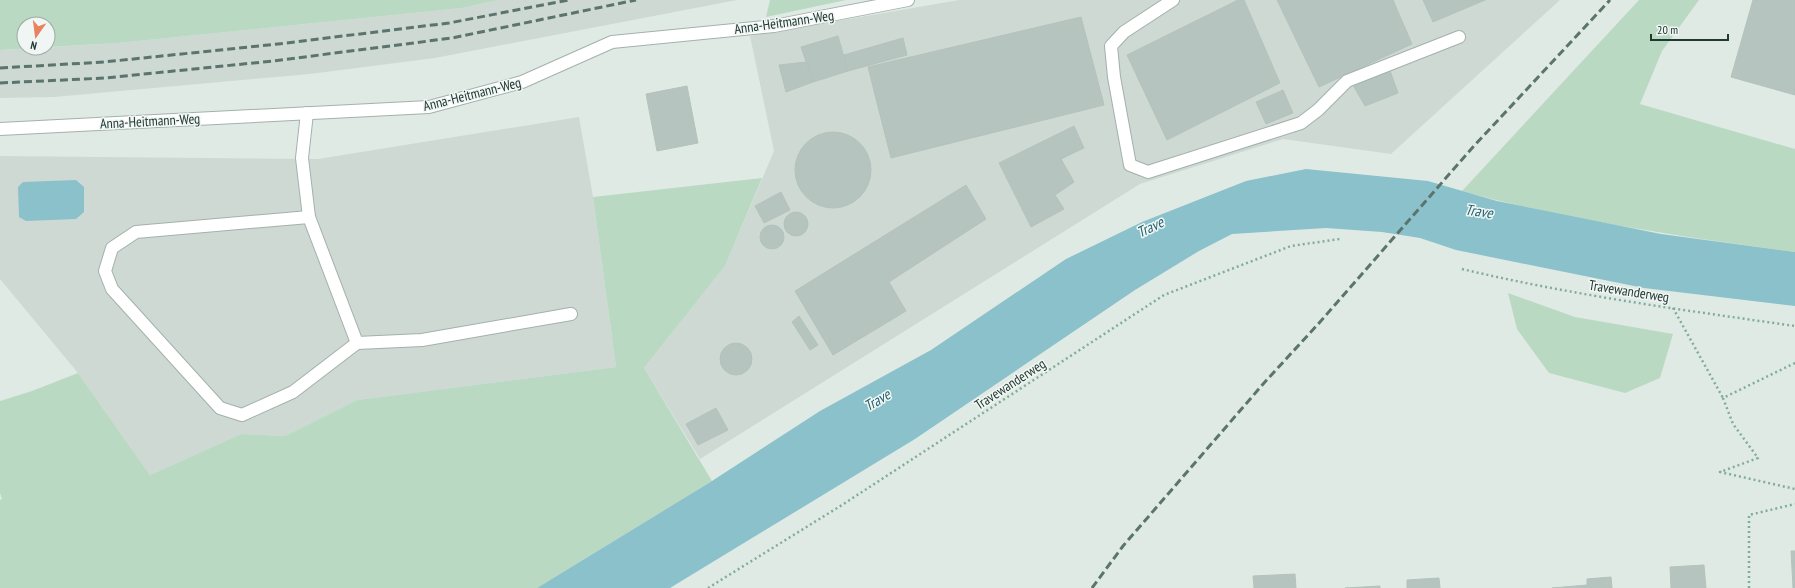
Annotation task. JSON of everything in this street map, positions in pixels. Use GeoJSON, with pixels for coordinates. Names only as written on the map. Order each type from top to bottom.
{"type":"FeatureCollection","features":[{"type":"Feature","properties":{"kind":"street","name":"Anna-Heitmann-Weg"},"geometry":{"type":"LineString","coordinates":[[0,129],[429,107],[522,82],[612,42],[774,26],[908,0]]}},
{"type":"Feature","properties":{"kind":"street"},"geometry":{"type":"LineString","coordinates":[[1173,0],[1124,32],[1111,46],[1114,77],[1130,165],[1148,172],[1301,123],[1318,110],[1347,81],[1459,37]]}},
{"type":"Feature","properties":{"kind":"street"},"geometry":{"type":"LineString","coordinates":[[308,113],[302,158],[309,217],[357,343]]}},
{"type":"Feature","properties":{"kind":"street"},"geometry":{"type":"LineString","coordinates":[[309,217],[136,232],[112,248],[105,272],[112,289],[220,408],[242,415],[292,392],[357,343],[422,340],[571,314]]}},
{"type":"Feature","properties":{"kind":"path","name":"Travewanderweg"},"geometry":{"type":"LineString","coordinates":[[708,588],[842,506],[1164,295],[1291,246],[1340,239]]}},
{"type":"Feature","properties":{"kind":"path","name":"Travewanderweg"},"geometry":{"type":"LineString","coordinates":[[1462,269],[1516,282],[1613,300],[1795,326]]}},
{"type":"Feature","properties":{"kind":"path"},"geometry":{"type":"LineString","coordinates":[[1673,308],[1723,398],[1733,424],[1758,458],[1720,472],[1795,489]]}},
{"type":"Feature","properties":{"kind":"path"},"geometry":{"type":"LineString","coordinates":[[1723,398],[1795,363]]}},
{"type":"Feature","properties":{"kind":"path"},"geometry":{"type":"LineString","coordinates":[[1749,588],[1749,516],[1795,504]]}},
{"type":"Feature","properties":{"kind":"shaded area"},"geometry":{"type":"Polygon","coordinates":[[[498,0],[737,0],[435,58],[310,74],[54,97],[0,98],[0,50],[16,49],[16,56],[56,56],[56,47],[118,43],[462,8],[498,0]]]}},
{"type":"Feature","properties":{"kind":"shaded area"},"geometry":{"type":"Polygon","coordinates":[[[959,0],[1560,0],[1391,154],[1283,139],[1140,184],[700,459],[644,368],[725,266],[774,151],[750,36],[959,0]]]}},
{"type":"Feature","properties":{"kind":"shaded area"},"geometry":{"type":"Polygon","coordinates":[[[579,117],[593,197],[616,367],[357,400],[285,436],[241,434],[150,475],[78,373],[0,279],[0,156],[318,159],[579,117]]]}},
{"type":"Feature","properties":{"kind":"green space"},"geometry":{"type":"Polygon","coordinates":[[[0,0],[498,0],[462,8],[118,43],[56,47],[56,16],[16,16],[16,49],[0,50],[0,0]]]}},
{"type":"Feature","properties":{"kind":"green space"},"geometry":{"type":"Polygon","coordinates":[[[770,0],[846,0],[766,17],[770,0]]]}},
{"type":"Feature","properties":{"kind":"green space"},"geometry":{"type":"Polygon","coordinates":[[[1639,0],[1699,0],[1662,51],[1640,104],[1795,149],[1795,252],[1669,234],[1586,220],[1503,202],[1462,191],[1639,0]]]}},
{"type":"Feature","properties":{"kind":"green space"},"geometry":{"type":"Polygon","coordinates":[[[762,178],[725,266],[644,368],[712,481],[537,588],[0,588],[0,500],[2,499],[0,493],[0,401],[32,391],[78,373],[150,475],[241,434],[285,436],[357,400],[616,367],[593,197],[762,178]]]}},
{"type":"Feature","properties":{"kind":"green space"},"geometry":{"type":"Polygon","coordinates":[[[1508,293],[1575,317],[1673,334],[1660,378],[1625,393],[1549,373],[1517,329],[1508,293]]]}},
{"type":"Feature","properties":{"kind":"water","name":"Trave"},"geometry":{"type":"Polygon","coordinates":[[[1306,169],[1428,181],[1497,201],[1661,234],[1795,252],[1795,306],[1644,288],[1456,250],[1420,238],[1382,232],[1326,228],[1232,234],[1199,251],[1135,290],[915,439],[670,588],[537,588],[712,481],[820,411],[931,350],[1066,259],[1142,222],[1246,181],[1306,169]]]}},
{"type":"Feature","properties":{"kind":"water"},"geometry":{"type":"Polygon","coordinates":[[[76,180],[84,187],[84,212],[76,219],[26,221],[19,217],[18,187],[23,182],[76,180]]]}},
{"type":"Feature","properties":{"kind":"building"},"geometry":{"type":"Polygon","coordinates":[[[1238,0],[1244,0],[1280,83],[1167,140],[1127,55],[1238,0]]]}},
{"type":"Feature","properties":{"kind":"building"},"geometry":{"type":"Polygon","coordinates":[[[1277,0],[1393,0],[1412,44],[1319,87],[1277,0]]]}},
{"type":"Feature","properties":{"kind":"building"},"geometry":{"type":"Polygon","coordinates":[[[1423,0],[1485,0],[1433,22],[1423,0]]]}},
{"type":"Feature","properties":{"kind":"building"},"geometry":{"type":"Polygon","coordinates":[[[1753,0],[1795,0],[1795,95],[1731,77],[1753,0]]]}},
{"type":"Feature","properties":{"kind":"building"},"geometry":{"type":"Polygon","coordinates":[[[1081,17],[1104,105],[891,158],[868,67],[1081,17]]]}},
{"type":"Feature","properties":{"kind":"building"},"geometry":{"type":"Polygon","coordinates":[[[838,36],[848,71],[813,82],[801,47],[838,36]]]}},
{"type":"Feature","properties":{"kind":"building"},"geometry":{"type":"Polygon","coordinates":[[[903,38],[907,55],[848,71],[844,55],[903,38]]]}},
{"type":"Feature","properties":{"kind":"building"},"geometry":{"type":"Polygon","coordinates":[[[806,62],[813,82],[786,92],[779,65],[806,62]]]}},
{"type":"Feature","properties":{"kind":"building"},"geometry":{"type":"Polygon","coordinates":[[[1389,68],[1398,93],[1365,106],[1353,85],[1389,68]]]}},
{"type":"Feature","properties":{"kind":"building"},"geometry":{"type":"Polygon","coordinates":[[[687,86],[698,143],[657,151],[646,94],[687,86]]]}},
{"type":"Feature","properties":{"kind":"building"},"geometry":{"type":"Polygon","coordinates":[[[1283,90],[1293,113],[1266,124],[1256,102],[1283,90]]]}},
{"type":"Feature","properties":{"kind":"building"},"geometry":{"type":"Polygon","coordinates":[[[1074,126],[1084,148],[1061,159],[1074,182],[1055,195],[1064,209],[1031,227],[999,163],[1074,126]]]}},
{"type":"Feature","properties":{"kind":"building"},"geometry":{"type":"Polygon","coordinates":[[[833,132],[848,135],[860,143],[868,155],[871,170],[868,185],[860,197],[848,205],[833,208],[818,205],[806,197],[798,185],[795,170],[798,155],[806,143],[818,135],[833,132]]]}},
{"type":"Feature","properties":{"kind":"building"},"geometry":{"type":"Polygon","coordinates":[[[966,185],[986,219],[889,282],[906,311],[833,355],[795,291],[966,185]]]}},
{"type":"Feature","properties":{"kind":"building"},"geometry":{"type":"Polygon","coordinates":[[[781,192],[790,210],[764,223],[755,206],[781,192]]]}},
{"type":"Feature","properties":{"kind":"building"},"geometry":{"type":"Polygon","coordinates":[[[796,212],[801,213],[807,219],[807,229],[801,235],[796,236],[791,235],[785,229],[784,224],[785,219],[791,213],[796,212]]]}},
{"type":"Feature","properties":{"kind":"building"},"geometry":{"type":"Polygon","coordinates":[[[772,225],[781,228],[784,237],[781,246],[772,249],[763,246],[760,237],[763,228],[772,225]]]}},
{"type":"Feature","properties":{"kind":"building"},"geometry":{"type":"Polygon","coordinates":[[[799,316],[818,345],[810,350],[792,322],[799,316]]]}},
{"type":"Feature","properties":{"kind":"building"},"geometry":{"type":"Polygon","coordinates":[[[733,343],[739,343],[748,347],[752,359],[748,371],[739,375],[733,375],[724,371],[720,362],[720,356],[724,347],[733,343]]]}},
{"type":"Feature","properties":{"kind":"building"},"geometry":{"type":"Polygon","coordinates":[[[716,408],[728,430],[698,445],[686,424],[716,408]]]}},
{"type":"Feature","properties":{"kind":"building"},"geometry":{"type":"Polygon","coordinates":[[[1791,551],[1795,551],[1795,588],[1793,588],[1791,551]]]}},
{"type":"Feature","properties":{"kind":"building"},"geometry":{"type":"Polygon","coordinates":[[[1704,565],[1706,588],[1671,588],[1670,567],[1704,565]]]}},
{"type":"Feature","properties":{"kind":"building"},"geometry":{"type":"Polygon","coordinates":[[[1295,574],[1296,588],[1254,588],[1253,576],[1295,574]]]}},
{"type":"Feature","properties":{"kind":"building"},"geometry":{"type":"Polygon","coordinates":[[[1611,577],[1612,588],[1552,588],[1587,585],[1587,579],[1611,577]]]}},
{"type":"Feature","properties":{"kind":"building"},"geometry":{"type":"Polygon","coordinates":[[[1439,578],[1440,588],[1407,588],[1407,580],[1439,578]]]}},
{"type":"Feature","properties":{"kind":"building"},"geometry":{"type":"Polygon","coordinates":[[[1380,586],[1380,588],[1345,588],[1380,586]]]}},
{"type":"Feature","properties":{"kind":"railway"},"geometry":{"type":"LineString","coordinates":[[0,68],[104,62],[278,44],[449,23],[569,0]]}},
{"type":"Feature","properties":{"kind":"railway"},"geometry":{"type":"LineString","coordinates":[[0,83],[105,78],[273,61],[452,38],[636,0]]}},
{"type":"Feature","properties":{"kind":"railway"},"geometry":{"type":"LineString","coordinates":[[1092,588],[1123,546],[1264,383],[1320,322],[1473,147],[1610,0]]}}]}
